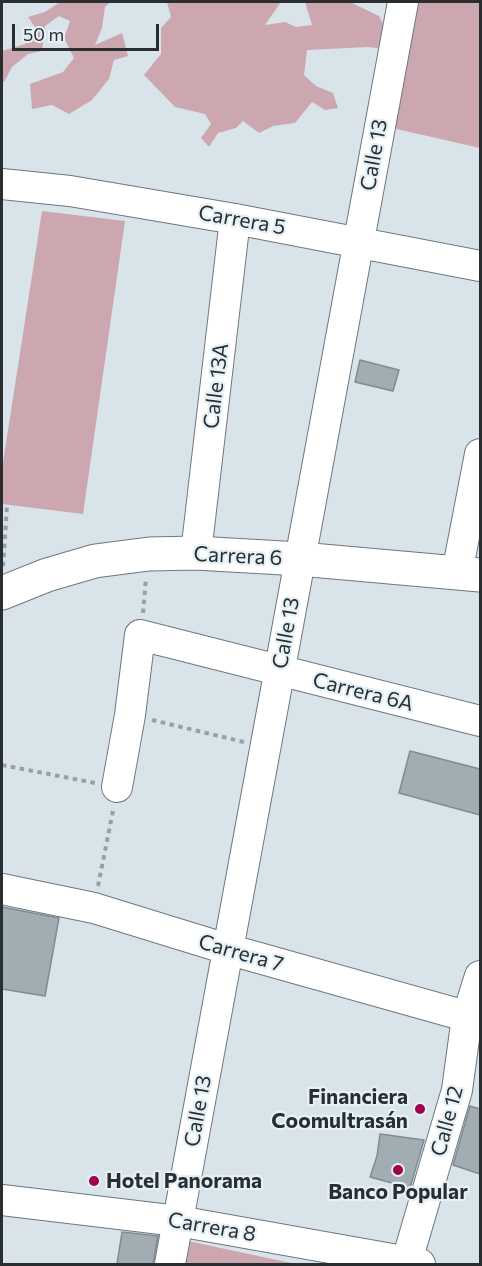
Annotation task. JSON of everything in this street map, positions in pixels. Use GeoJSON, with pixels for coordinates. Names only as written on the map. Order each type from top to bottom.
{"type":"FeatureCollection","features":[{"type":"Feature","properties":{"kind":"highway","name":"Carrera 6"},"geometry":{"type":"LineString","coordinates":[[2,593],[47,575],[95,561],[149,554],[196,553],[300,559],[469,574]]}},
{"type":"Feature","properties":{"kind":"street","name":"Calle 13"},"geometry":{"type":"LineString","coordinates":[[170,1264],[402,2]]}},
{"type":"Feature","properties":{"kind":"street","name":"Carrera 5"},"geometry":{"type":"LineString","coordinates":[[2,184],[70,191],[235,219],[480,266]]}},
{"type":"Feature","properties":{"kind":"street","name":"Calle 13A"},"geometry":{"type":"LineString","coordinates":[[196,553],[235,219]]}},
{"type":"Feature","properties":{"kind":"street"},"geometry":{"type":"LineString","coordinates":[[469,574],[480,454]]}},
{"type":"Feature","properties":{"kind":"street"},"geometry":{"type":"LineString","coordinates":[[117,787],[130,715],[140,635]]}},
{"type":"Feature","properties":{"kind":"street","name":"Carrera 6A"},"geometry":{"type":"LineString","coordinates":[[140,635],[480,721]]}},
{"type":"Feature","properties":{"kind":"street","name":"Carrera 7"},"geometry":{"type":"LineString","coordinates":[[2,889],[94,908],[227,949],[474,1018]]}},
{"type":"Feature","properties":{"kind":"street","name":"Calle 12"},"geometry":{"type":"LineString","coordinates":[[411,1264],[457,1090],[474,1018],[480,976]]}},
{"type":"Feature","properties":{"kind":"street","name":"Carrera 8"},"geometry":{"type":"LineString","coordinates":[[2,1200],[178,1221],[411,1264]]}},
{"type":"Feature","properties":{"kind":"path"},"geometry":{"type":"LineString","coordinates":[[2,574],[7,506]]}},
{"type":"Feature","properties":{"kind":"path"},"geometry":{"type":"LineString","coordinates":[[140,635],[149,554]]}},
{"type":"Feature","properties":{"kind":"path"},"geometry":{"type":"LineString","coordinates":[[130,715],[265,748]]}},
{"type":"Feature","properties":{"kind":"path"},"geometry":{"type":"LineString","coordinates":[[2,765],[117,787],[94,908]]}},
{"type":"Feature","properties":{"kind":"shaded area"},"geometry":{"type":"Polygon","coordinates":[[[60,2],[111,2],[105,7],[102,28],[95,45],[122,33],[128,56],[114,60],[109,79],[92,100],[69,114],[52,105],[32,109],[30,84],[63,72],[74,58],[64,38],[70,21],[59,16],[45,26],[42,51],[28,54],[12,67],[2,82],[2,51],[25,44],[37,30],[28,17],[45,12],[60,2]]]}},
{"type":"Feature","properties":{"kind":"shaded area"},"geometry":{"type":"Polygon","coordinates":[[[167,2],[281,2],[265,25],[285,22],[296,27],[312,25],[305,2],[350,2],[379,16],[387,32],[384,49],[368,47],[307,50],[304,75],[316,86],[333,93],[338,108],[325,110],[312,102],[295,123],[273,126],[259,133],[243,121],[236,128],[218,133],[209,147],[201,138],[211,124],[205,114],[175,107],[144,75],[161,54],[161,28],[171,17],[167,2]]]}},
{"type":"Feature","properties":{"kind":"shaded area"},"geometry":{"type":"Polygon","coordinates":[[[418,2],[480,2],[480,148],[392,128],[418,2]]]}},
{"type":"Feature","properties":{"kind":"shaded area"},"geometry":{"type":"Polygon","coordinates":[[[42,211],[125,221],[83,514],[2,504],[2,469],[42,211]]]}},
{"type":"Feature","properties":{"kind":"shaded area"},"geometry":{"type":"Polygon","coordinates":[[[183,1240],[296,1264],[178,1264],[183,1240]]]}},
{"type":"Feature","properties":{"kind":"building"},"geometry":{"type":"Polygon","coordinates":[[[360,360],[399,370],[393,391],[355,382],[360,360]]]}},
{"type":"Feature","properties":{"kind":"building"},"geometry":{"type":"Polygon","coordinates":[[[410,751],[480,769],[480,815],[399,793],[410,751]]]}},
{"type":"Feature","properties":{"kind":"building"},"geometry":{"type":"Polygon","coordinates":[[[2,907],[59,918],[45,996],[2,989],[2,907]]]}},
{"type":"Feature","properties":{"kind":"building"},"geometry":{"type":"Polygon","coordinates":[[[470,1106],[480,1109],[480,1174],[453,1165],[470,1106]]]}},
{"type":"Feature","properties":{"kind":"building"},"geometry":{"type":"Polygon","coordinates":[[[380,1134],[424,1140],[410,1188],[370,1177],[377,1156],[380,1134]]]}},
{"type":"Feature","properties":{"kind":"building"},"geometry":{"type":"Polygon","coordinates":[[[122,1232],[158,1236],[153,1264],[117,1264],[122,1232]]]}},
{"type":"Feature","properties":{"kind":"place","name":"Financiera Coomultrasán"},"geometry":{"type":"Point","coordinates":[420,1109]}},
{"type":"Feature","properties":{"kind":"place","name":"Banco Popular"},"geometry":{"type":"Point","coordinates":[398,1170]}},
{"type":"Feature","properties":{"kind":"place","name":"Hotel Panorama"},"geometry":{"type":"Point","coordinates":[94,1181]}}]}
